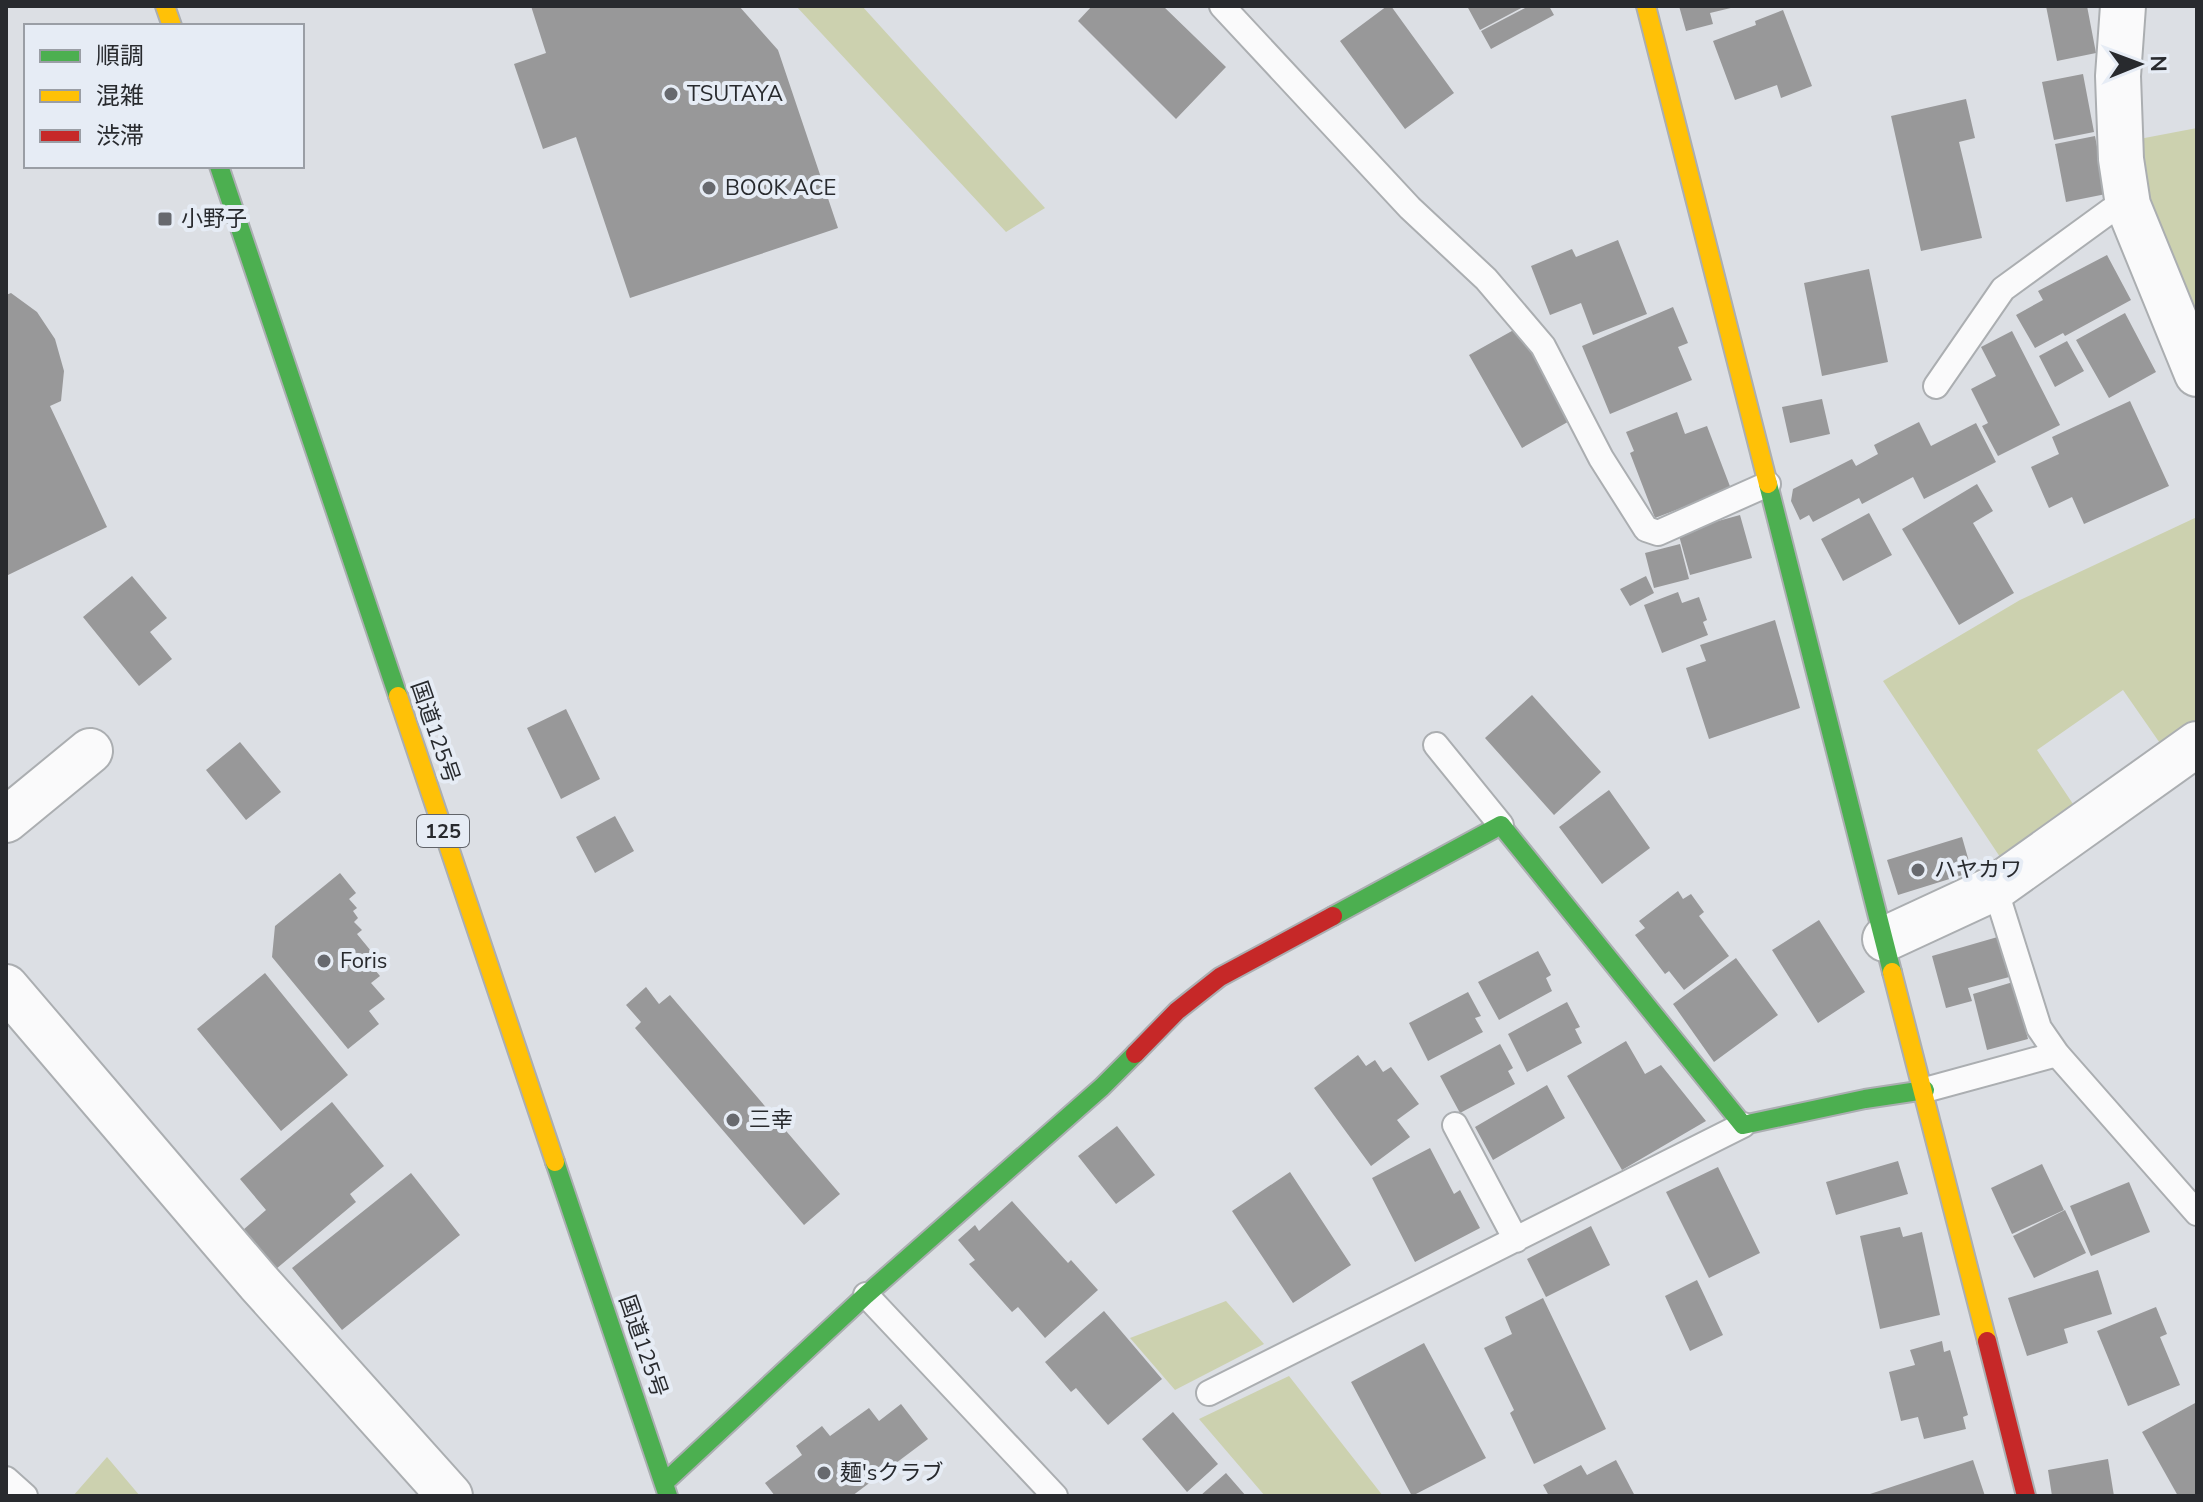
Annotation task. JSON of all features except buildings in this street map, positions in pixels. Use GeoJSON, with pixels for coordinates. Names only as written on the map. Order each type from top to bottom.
{"type":"FeatureCollection","features":[{"type":"Feature","properties":{"kind":"main road"},"geometry":{"type":"LineString","coordinates":[[1646,6],[1925,1090],[2026,1496]]}},
{"type":"Feature","properties":{"kind":"main road","name":"国道125号"},"geometry":{"type":"LineString","coordinates":[[220,168],[666,1489]]}},
{"type":"Feature","properties":{"kind":"main road"},"geometry":{"type":"LineString","coordinates":[[666,1489],[866,1295],[1102,1087],[1177,1011],[1220,977],[1501,825],[1743,1125],[1865,1099],[1925,1090]]}},
{"type":"Feature","properties":{"kind":"street"},"geometry":{"type":"LineString","coordinates":[[2123,6],[2118,76],[2121,159],[2128,205],[2197,374]]}},
{"type":"Feature","properties":{"kind":"street"},"geometry":{"type":"LineString","coordinates":[[1885,939],[1995,888],[2197,744]]}},
{"type":"Feature","properties":{"kind":"street"},"geometry":{"type":"LineString","coordinates":[[6,820],[90,751]]}},
{"type":"Feature","properties":{"kind":"street"},"geometry":{"type":"LineString","coordinates":[[6,987],[259,1283],[450,1496]]}},
{"type":"Feature","properties":{"kind":"lane"},"geometry":{"type":"LineString","coordinates":[[1222,6],[1410,208],[1486,279],[1543,346],[1601,458],[1646,529],[1658,533],[1768,484]]}},
{"type":"Feature","properties":{"kind":"lane"},"geometry":{"type":"LineString","coordinates":[[1936,386],[2003,289],[2110,211],[2128,205]]}},
{"type":"Feature","properties":{"kind":"lane"},"geometry":{"type":"LineString","coordinates":[[1436,745],[1501,825]]}},
{"type":"Feature","properties":{"kind":"lane"},"geometry":{"type":"LineString","coordinates":[[1995,888],[2039,1028],[2057,1054],[2197,1213]]}},
{"type":"Feature","properties":{"kind":"lane"},"geometry":{"type":"LineString","coordinates":[[1925,1090],[2057,1054]]}},
{"type":"Feature","properties":{"kind":"lane"},"geometry":{"type":"LineString","coordinates":[[1455,1125],[1516,1240]]}},
{"type":"Feature","properties":{"kind":"lane"},"geometry":{"type":"LineString","coordinates":[[1209,1393],[1743,1125]]}},
{"type":"Feature","properties":{"kind":"lane"},"geometry":{"type":"LineString","coordinates":[[866,1295],[1055,1496]]}},
{"type":"Feature","properties":{"kind":"lane"},"geometry":{"type":"LineString","coordinates":[[6,1479],[25,1496]]}},
{"type":"Feature","properties":{"kind":"green space"},"geometry":{"type":"Polygon","coordinates":[[[796,6],[862,6],[1045,208],[1006,232],[796,6]]]}},
{"type":"Feature","properties":{"kind":"green space"},"geometry":{"type":"Polygon","coordinates":[[[2197,128],[2197,335],[2143,200],[2134,140],[2197,128]]]}},
{"type":"Feature","properties":{"kind":"green space"},"geometry":{"type":"Polygon","coordinates":[[[2197,517],[2197,726],[2164,749],[2123,690],[2037,750],[2077,810],[2000,857],[1883,681],[2020,600],[2197,517]]]}},
{"type":"Feature","properties":{"kind":"green space"},"geometry":{"type":"Polygon","coordinates":[[[1226,1301],[1264,1344],[1175,1390],[1130,1338],[1226,1301]]]}},
{"type":"Feature","properties":{"kind":"green space"},"geometry":{"type":"Polygon","coordinates":[[[1289,1376],[1383,1496],[1265,1496],[1199,1419],[1289,1376]]]}},
{"type":"Feature","properties":{"kind":"green space"},"geometry":{"type":"Polygon","coordinates":[[[107,1457],[140,1496],[73,1496],[107,1457]]]}},
{"type":"Feature","properties":{"kind":"traffic: fast"},"geometry":{"type":"LineString","coordinates":[[220,168],[398,696]]}},
{"type":"Feature","properties":{"kind":"traffic: fast"},"geometry":{"type":"LineString","coordinates":[[1768,484],[1892,972]]}},
{"type":"Feature","properties":{"kind":"traffic: fast"},"geometry":{"type":"LineString","coordinates":[[1333,916],[1501,825],[1743,1125],[1865,1099],[1925,1090]]}},
{"type":"Feature","properties":{"kind":"traffic: fast"},"geometry":{"type":"LineString","coordinates":[[664,1483],[866,1295],[1102,1087],[1135,1054]]}},
{"type":"Feature","properties":{"kind":"traffic: fast"},"geometry":{"type":"LineString","coordinates":[[555,1162],[668,1496]]}},
{"type":"Feature","properties":{"kind":"traffic: slow"},"geometry":{"type":"LineString","coordinates":[[165,6],[171,24]]}},
{"type":"Feature","properties":{"kind":"traffic: slow"},"geometry":{"type":"LineString","coordinates":[[1646,6],[1768,484]]}},
{"type":"Feature","properties":{"kind":"traffic: slow"},"geometry":{"type":"LineString","coordinates":[[398,696],[555,1162]]}},
{"type":"Feature","properties":{"kind":"traffic: slow"},"geometry":{"type":"LineString","coordinates":[[1892,972],[1987,1341]]}},
{"type":"Feature","properties":{"kind":"traffic: jam"},"geometry":{"type":"LineString","coordinates":[[1135,1054],[1177,1011],[1220,977],[1333,916]]}},
{"type":"Feature","properties":{"kind":"traffic: jam"},"geometry":{"type":"LineString","coordinates":[[1987,1341],[2026,1496]]}},
{"type":"Feature","properties":{"kind":"place","name":"TSUTAYA"},"geometry":{"type":"Point","coordinates":[671,94]}},
{"type":"Feature","properties":{"kind":"place","name":"BOOK ACE"},"geometry":{"type":"Point","coordinates":[709,188]}},
{"type":"Feature","properties":{"kind":"place","name":"小野子"},"geometry":{"type":"Point","coordinates":[165,219]}},
{"type":"Feature","properties":{"kind":"place","name":"ハヤカワ"},"geometry":{"type":"Point","coordinates":[1918,870]}},
{"type":"Feature","properties":{"kind":"place","name":"Foris"},"geometry":{"type":"Point","coordinates":[324,961]}},
{"type":"Feature","properties":{"kind":"place","name":"三幸"},"geometry":{"type":"Point","coordinates":[733,1120]}},
{"type":"Feature","properties":{"kind":"place","name":"麺'sクラブ"},"geometry":{"type":"Point","coordinates":[824,1473]}}]}
